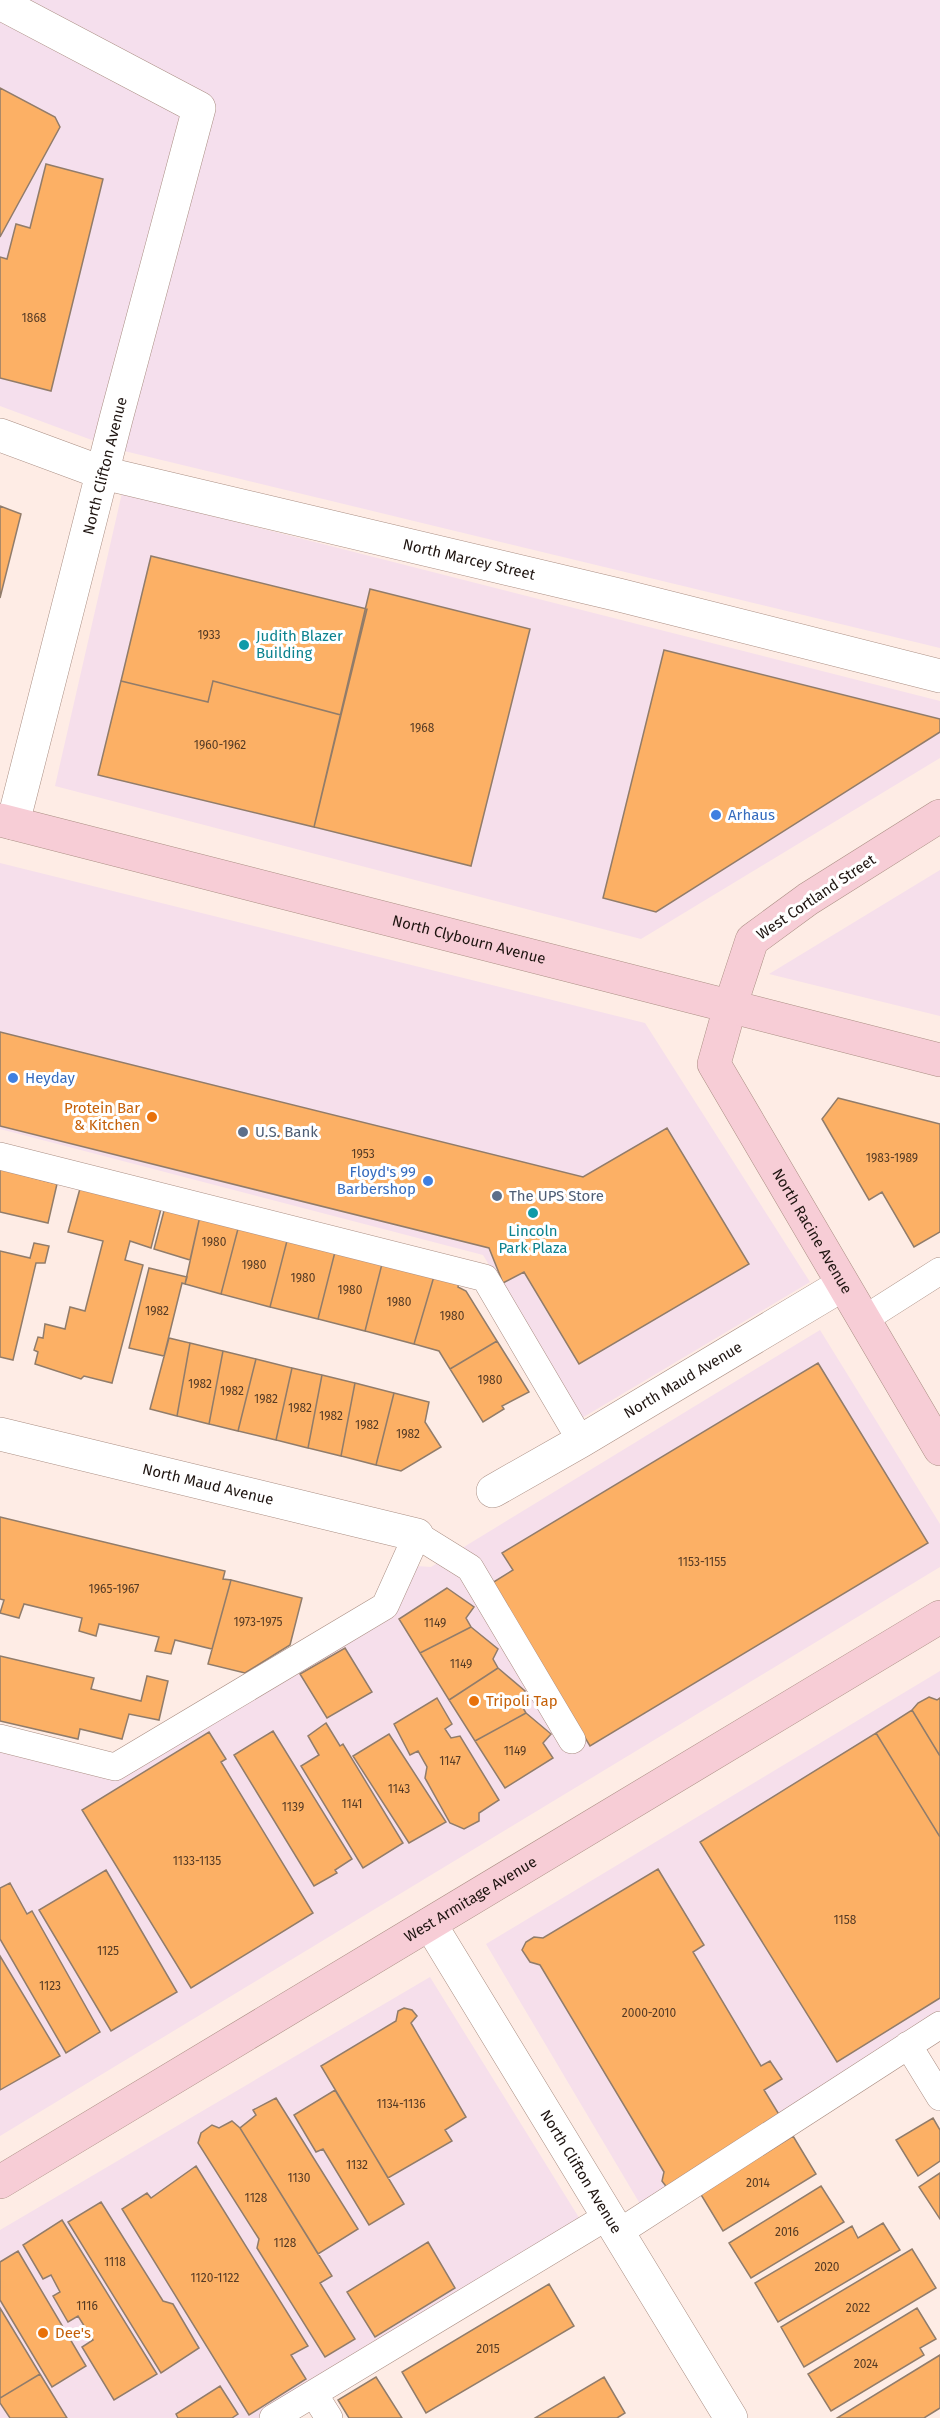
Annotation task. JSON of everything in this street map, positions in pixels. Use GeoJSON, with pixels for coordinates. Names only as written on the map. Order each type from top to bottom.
{"type":"FeatureCollection","features":[{"type":"Feature","properties":{"kind":"main road","name":"West Cortland Street"},"geometry":{"type":"LineString","coordinates":[[730,1007],[752,940],[808,899],[940,816]]}},
{"type":"Feature","properties":{"kind":"main road","name":"North Clybourn Avenue"},"geometry":{"type":"LineString","coordinates":[[7,822],[940,1060]]}},
{"type":"Feature","properties":{"kind":"main road","name":"North Racine Avenue"},"geometry":{"type":"LineString","coordinates":[[730,1007],[714,1064],[940,1449]]}},
{"type":"Feature","properties":{"kind":"main road","name":"West Armitage Avenue"},"geometry":{"type":"LineString","coordinates":[[0,2182],[940,1617]]}},
{"type":"Feature","properties":{"kind":"street","name":"North Clifton Avenue"},"geometry":{"type":"LineString","coordinates":[[0,3],[199,108],[103,473],[7,822]]}},
{"type":"Feature","properties":{"kind":"street","name":"North Marcey Street"},"geometry":{"type":"LineString","coordinates":[[0,435],[103,473],[619,595],[940,676]]}},
{"type":"Feature","properties":{"kind":"street","name":"North Maud Avenue"},"geometry":{"type":"LineString","coordinates":[[493,1491],[842,1285]]}},
{"type":"Feature","properties":{"kind":"street","name":"North Maud Avenue"},"geometry":{"type":"LineString","coordinates":[[0,1434],[417,1536]]}},
{"type":"Feature","properties":{"kind":"street","name":"North Clifton Avenue"},"geometry":{"type":"LineString","coordinates":[[430,1923],[731,2418]]}},
{"type":"Feature","properties":{"kind":"lane"},"geometry":{"type":"LineString","coordinates":[[0,1156],[484,1278],[581,1441]]}},
{"type":"Feature","properties":{"kind":"lane"},"geometry":{"type":"LineString","coordinates":[[863,1320],[940,1271]]}},
{"type":"Feature","properties":{"kind":"lane"},"geometry":{"type":"LineString","coordinates":[[0,1738],[115,1767],[385,1606],[417,1536],[470,1568],[572,1740]]}},
{"type":"Feature","properties":{"kind":"lane"},"geometry":{"type":"LineString","coordinates":[[273,2418],[613,2224],[940,2025]]}},
{"type":"Feature","properties":{"kind":"lane"},"geometry":{"type":"LineString","coordinates":[[908,2045],[940,2097]]}},
{"type":"Feature","properties":{"kind":"lane"},"geometry":{"type":"LineString","coordinates":[[314,2394],[329,2418]]}},
{"type":"Feature","properties":{"kind":"shaded area"},"geometry":{"type":"Polygon","coordinates":[[[0,0],[940,0],[940,648],[116,449],[0,406],[0,0]]]}},
{"type":"Feature","properties":{"kind":"shaded area"},"geometry":{"type":"Polygon","coordinates":[[[122,493],[940,701],[940,758],[641,939],[55,786],[122,493]]]}},
{"type":"Feature","properties":{"kind":"shaded area","name":"Lincoln Park Plaza"},"geometry":{"type":"Polygon","coordinates":[[[0,863],[645,1023],[810,1282],[582,1418],[483,1255],[0,1129],[0,863]]]}},
{"type":"Feature","properties":{"kind":"shaded area"},"geometry":{"type":"Polygon","coordinates":[[[940,870],[940,1016],[769,974],[940,870]]]}},
{"type":"Feature","properties":{"kind":"shaded area"},"geometry":{"type":"Polygon","coordinates":[[[820,1330],[940,1524],[940,1567],[0,2136],[0,1738],[115,1767],[387,1600],[403,1565],[431,1567],[820,1330]]]}},
{"type":"Feature","properties":{"kind":"shaded area"},"geometry":{"type":"Polygon","coordinates":[[[940,1671],[940,2025],[646,2214],[486,1944],[940,1671]]]}},
{"type":"Feature","properties":{"kind":"shaded area"},"geometry":{"type":"Polygon","coordinates":[[[430,1977],[586,2229],[273,2418],[0,2418],[0,2230],[430,1977]]]}},
{"type":"Feature","properties":{"kind":"building"},"geometry":{"type":"Polygon","coordinates":[[[0,88],[55,117],[60,127],[0,237],[0,88]]]}},
{"type":"Feature","properties":{"kind":"building"},"geometry":{"type":"Polygon","coordinates":[[[46,164],[103,179],[51,391],[0,378],[0,257],[7,259],[16,224],[30,228],[46,164]]]}},
{"type":"Feature","properties":{"kind":"building"},"geometry":{"type":"Polygon","coordinates":[[[0,506],[21,514],[0,598],[0,506]]]}},
{"type":"Feature","properties":{"kind":"building","name":"Judith Blazer Building"},"geometry":{"type":"Polygon","coordinates":[[[151,556],[367,609],[341,715],[213,681],[208,702],[121,681],[151,556]]]}},
{"type":"Feature","properties":{"kind":"building"},"geometry":{"type":"Polygon","coordinates":[[[370,589],[530,629],[471,866],[314,827],[370,589]]]}},
{"type":"Feature","properties":{"kind":"building","name":"Arhaus"},"geometry":{"type":"Polygon","coordinates":[[[664,650],[940,719],[940,732],[656,912],[603,898],[664,650]]]}},
{"type":"Feature","properties":{"kind":"building"},"geometry":{"type":"Polygon","coordinates":[[[121,681],[208,702],[213,681],[341,715],[314,827],[98,775],[121,681]]]}},
{"type":"Feature","properties":{"kind":"building","name":"Lincoln Park Plaza"},"geometry":{"type":"Polygon","coordinates":[[[0,1032],[583,1177],[667,1128],[749,1264],[579,1364],[524,1272],[503,1283],[489,1248],[0,1126],[0,1032]]]}},
{"type":"Feature","properties":{"kind":"building"},"geometry":{"type":"Polygon","coordinates":[[[838,1098],[940,1124],[940,1232],[914,1247],[882,1192],[869,1200],[822,1119],[838,1098]]]}},
{"type":"Feature","properties":{"kind":"building"},"geometry":{"type":"Polygon","coordinates":[[[0,1169],[57,1184],[48,1223],[0,1212],[0,1169]]]}},
{"type":"Feature","properties":{"kind":"building"},"geometry":{"type":"Polygon","coordinates":[[[81,1185],[162,1205],[151,1248],[130,1241],[125,1260],[143,1265],[112,1383],[84,1376],[81,1379],[35,1364],[38,1352],[34,1350],[38,1337],[43,1338],[45,1324],[65,1329],[70,1307],[85,1311],[103,1241],[68,1232],[81,1185]]]}},
{"type":"Feature","properties":{"kind":"building"},"geometry":{"type":"Polygon","coordinates":[[[165,1207],[200,1216],[190,1260],[154,1249],[165,1207]]]}},
{"type":"Feature","properties":{"kind":"building"},"geometry":{"type":"Polygon","coordinates":[[[200,1216],[239,1225],[221,1294],[185,1284],[200,1216]]]}},
{"type":"Feature","properties":{"kind":"building"},"geometry":{"type":"Polygon","coordinates":[[[239,1225],[288,1237],[270,1307],[221,1294],[239,1225]]]}},
{"type":"Feature","properties":{"kind":"building"},"geometry":{"type":"Polygon","coordinates":[[[288,1237],[336,1248],[318,1319],[270,1307],[288,1237]]]}},
{"type":"Feature","properties":{"kind":"building"},"geometry":{"type":"Polygon","coordinates":[[[34,1243],[49,1246],[45,1263],[36,1263],[13,1360],[0,1357],[0,1251],[30,1258],[34,1243]]]}},
{"type":"Feature","properties":{"kind":"building"},"geometry":{"type":"Polygon","coordinates":[[[336,1248],[383,1260],[365,1331],[318,1319],[336,1248]]]}},
{"type":"Feature","properties":{"kind":"building"},"geometry":{"type":"Polygon","coordinates":[[[383,1260],[435,1273],[414,1344],[365,1331],[383,1260]]]}},
{"type":"Feature","properties":{"kind":"building"},"geometry":{"type":"Polygon","coordinates":[[[149,1268],[187,1277],[185,1284],[182,1283],[164,1356],[129,1348],[149,1268]]]}},
{"type":"Feature","properties":{"kind":"building"},"geometry":{"type":"Polygon","coordinates":[[[435,1273],[460,1279],[458,1287],[466,1291],[497,1341],[450,1369],[439,1351],[414,1344],[435,1273]]]}},
{"type":"Feature","properties":{"kind":"building"},"geometry":{"type":"Polygon","coordinates":[[[169,1338],[190,1343],[177,1416],[150,1409],[169,1338]]]}},
{"type":"Feature","properties":{"kind":"building"},"geometry":{"type":"Polygon","coordinates":[[[497,1341],[529,1392],[502,1406],[504,1409],[483,1422],[450,1369],[497,1341]]]}},
{"type":"Feature","properties":{"kind":"building"},"geometry":{"type":"Polygon","coordinates":[[[190,1343],[223,1351],[209,1424],[177,1416],[190,1343]]]}},
{"type":"Feature","properties":{"kind":"building"},"geometry":{"type":"Polygon","coordinates":[[[223,1351],[256,1359],[238,1431],[209,1424],[223,1351]]]}},
{"type":"Feature","properties":{"kind":"building"},"geometry":{"type":"Polygon","coordinates":[[[256,1359],[292,1368],[276,1440],[238,1431],[256,1359]]]}},
{"type":"Feature","properties":{"kind":"building"},"geometry":{"type":"Polygon","coordinates":[[[818,1363],[928,1543],[590,1746],[492,1583],[513,1570],[502,1553],[818,1363]]]}},
{"type":"Feature","properties":{"kind":"building"},"geometry":{"type":"Polygon","coordinates":[[[292,1368],[322,1375],[308,1448],[276,1440],[292,1368]]]}},
{"type":"Feature","properties":{"kind":"building"},"geometry":{"type":"Polygon","coordinates":[[[322,1375],[355,1383],[341,1456],[308,1448],[322,1375]]]}},
{"type":"Feature","properties":{"kind":"building"},"geometry":{"type":"Polygon","coordinates":[[[355,1383],[394,1393],[376,1465],[341,1456],[355,1383]]]}},
{"type":"Feature","properties":{"kind":"building"},"geometry":{"type":"Polygon","coordinates":[[[394,1393],[429,1402],[425,1422],[441,1447],[401,1471],[376,1465],[394,1393]]]}},
{"type":"Feature","properties":{"kind":"building"},"geometry":{"type":"Polygon","coordinates":[[[0,1517],[225,1571],[223,1579],[231,1580],[212,1649],[175,1640],[171,1654],[155,1651],[159,1637],[99,1624],[96,1636],[79,1631],[82,1618],[24,1604],[19,1618],[0,1613],[4,1600],[0,1599],[0,1517]]]}},
{"type":"Feature","properties":{"kind":"building"},"geometry":{"type":"Polygon","coordinates":[[[231,1580],[302,1598],[290,1645],[245,1673],[208,1664],[231,1580]]]}},
{"type":"Feature","properties":{"kind":"building"},"geometry":{"type":"Polygon","coordinates":[[[447,1588],[474,1607],[466,1618],[471,1627],[420,1653],[399,1619],[447,1588]]]}},
{"type":"Feature","properties":{"kind":"building"},"geometry":{"type":"Polygon","coordinates":[[[471,1627],[498,1649],[493,1659],[498,1668],[449,1700],[420,1653],[471,1627]]]}},
{"type":"Feature","properties":{"kind":"building"},"geometry":{"type":"Polygon","coordinates":[[[345,1648],[372,1692],[327,1718],[300,1674],[345,1648]]]}},
{"type":"Feature","properties":{"kind":"building"},"geometry":{"type":"Polygon","coordinates":[[[0,1656],[94,1678],[91,1689],[141,1701],[147,1676],[168,1681],[159,1720],[129,1714],[122,1739],[80,1729],[78,1739],[0,1721],[0,1656]]]}},
{"type":"Feature","properties":{"kind":"building"},"geometry":{"type":"Polygon","coordinates":[[[498,1668],[525,1691],[519,1701],[526,1713],[475,1741],[449,1700],[498,1668]]]}},
{"type":"Feature","properties":{"kind":"building"},"geometry":{"type":"Polygon","coordinates":[[[929,1697],[937,1700],[940,1698],[940,1756],[912,1710],[918,1703],[929,1697]]]}},
{"type":"Feature","properties":{"kind":"building"},"geometry":{"type":"Polygon","coordinates":[[[437,1698],[452,1724],[445,1729],[451,1738],[460,1736],[499,1800],[479,1813],[479,1821],[464,1829],[450,1823],[425,1778],[427,1767],[418,1751],[410,1755],[394,1724],[437,1698]]]}},
{"type":"Feature","properties":{"kind":"building"},"geometry":{"type":"Polygon","coordinates":[[[912,1710],[940,1756],[940,1837],[876,1733],[912,1710]]]}},
{"type":"Feature","properties":{"kind":"building"},"geometry":{"type":"Polygon","coordinates":[[[526,1713],[551,1734],[543,1743],[553,1758],[505,1788],[475,1741],[526,1713]]]}},
{"type":"Feature","properties":{"kind":"building"},"geometry":{"type":"Polygon","coordinates":[[[326,1723],[340,1746],[343,1744],[403,1843],[363,1868],[301,1766],[319,1755],[308,1736],[326,1723]]]}},
{"type":"Feature","properties":{"kind":"building"},"geometry":{"type":"Polygon","coordinates":[[[273,1731],[352,1859],[335,1870],[337,1873],[314,1886],[234,1755],[273,1731]]]}},
{"type":"Feature","properties":{"kind":"building"},"geometry":{"type":"Polygon","coordinates":[[[209,1732],[226,1759],[221,1762],[313,1913],[191,1988],[82,1810],[209,1732]]]}},
{"type":"Feature","properties":{"kind":"building"},"geometry":{"type":"Polygon","coordinates":[[[876,1733],[940,1837],[940,1998],[837,2062],[700,1842],[876,1733]]]}},
{"type":"Feature","properties":{"kind":"building"},"geometry":{"type":"Polygon","coordinates":[[[389,1734],[446,1822],[409,1843],[353,1756],[389,1734]]]}},
{"type":"Feature","properties":{"kind":"building"},"geometry":{"type":"Polygon","coordinates":[[[658,1869],[704,1945],[693,1952],[761,2066],[770,2061],[782,2079],[764,2090],[783,2121],[668,2189],[662,2181],[664,2172],[540,1965],[530,1962],[522,1950],[526,1942],[534,1937],[543,1938],[658,1869]]]}},
{"type":"Feature","properties":{"kind":"building"},"geometry":{"type":"Polygon","coordinates":[[[106,1870],[177,1992],[111,2031],[39,1910],[106,1870]]]}},
{"type":"Feature","properties":{"kind":"building"},"geometry":{"type":"Polygon","coordinates":[[[10,1883],[27,1914],[32,1911],[100,2032],[66,2053],[0,1939],[0,1888],[10,1883]]]}},
{"type":"Feature","properties":{"kind":"building"},"geometry":{"type":"Polygon","coordinates":[[[0,1956],[60,2056],[0,2090],[0,1956]]]}},
{"type":"Feature","properties":{"kind":"building"},"geometry":{"type":"Polygon","coordinates":[[[404,2008],[412,2010],[417,2016],[411,2023],[466,2117],[445,2130],[452,2141],[388,2178],[321,2066],[396,2021],[398,2011],[404,2008]]]}},
{"type":"Feature","properties":{"kind":"building"},"geometry":{"type":"Polygon","coordinates":[[[335,2090],[404,2204],[369,2225],[323,2149],[316,2152],[294,2115],[335,2090]]]}},
{"type":"Feature","properties":{"kind":"building"},"geometry":{"type":"Polygon","coordinates":[[[276,2098],[358,2229],[318,2254],[240,2128],[256,2115],[253,2110],[276,2098]]]}},
{"type":"Feature","properties":{"kind":"building"},"geometry":{"type":"Polygon","coordinates":[[[933,2118],[940,2130],[940,2161],[918,2176],[896,2140],[933,2118]]]}},
{"type":"Feature","properties":{"kind":"building"},"geometry":{"type":"Polygon","coordinates":[[[232,2121],[240,2128],[332,2276],[320,2283],[355,2339],[325,2357],[257,2248],[259,2239],[198,2143],[201,2133],[212,2125],[219,2128],[232,2121]]]}},
{"type":"Feature","properties":{"kind":"building"},"geometry":{"type":"Polygon","coordinates":[[[793,2136],[816,2174],[723,2231],[700,2193],[793,2136]]]}},
{"type":"Feature","properties":{"kind":"building"},"geometry":{"type":"Polygon","coordinates":[[[196,2166],[308,2346],[291,2355],[306,2379],[249,2415],[122,2209],[147,2193],[151,2198],[196,2166]]]}},
{"type":"Feature","properties":{"kind":"building"},"geometry":{"type":"Polygon","coordinates":[[[940,2173],[940,2219],[919,2187],[940,2173]]]}},
{"type":"Feature","properties":{"kind":"building"},"geometry":{"type":"Polygon","coordinates":[[[821,2186],[844,2222],[751,2278],[729,2243],[821,2186]]]}},
{"type":"Feature","properties":{"kind":"building"},"geometry":{"type":"Polygon","coordinates":[[[101,2202],[163,2301],[173,2304],[199,2348],[161,2373],[68,2222],[101,2202]]]}},
{"type":"Feature","properties":{"kind":"building"},"geometry":{"type":"Polygon","coordinates":[[[62,2220],[157,2374],[114,2400],[82,2347],[93,2340],[78,2316],[68,2322],[53,2296],[60,2292],[51,2275],[43,2279],[23,2245],[62,2220]]]}},
{"type":"Feature","properties":{"kind":"building"},"geometry":{"type":"Polygon","coordinates":[[[883,2223],[900,2250],[778,2322],[755,2283],[852,2226],[858,2238],[883,2223]]]}},
{"type":"Feature","properties":{"kind":"building"},"geometry":{"type":"Polygon","coordinates":[[[428,2242],[455,2288],[375,2337],[347,2292],[428,2242]]]}},
{"type":"Feature","properties":{"kind":"building"},"geometry":{"type":"Polygon","coordinates":[[[912,2249],[936,2288],[804,2367],[781,2327],[912,2249]]]}},
{"type":"Feature","properties":{"kind":"building","name":"Dee's"},"geometry":{"type":"Polygon","coordinates":[[[18,2251],[86,2366],[52,2387],[0,2300],[0,2262],[18,2251]]]}},
{"type":"Feature","properties":{"kind":"building"},"geometry":{"type":"Polygon","coordinates":[[[549,2284],[574,2326],[426,2413],[402,2372],[549,2284]]]}},
{"type":"Feature","properties":{"kind":"building"},"geometry":{"type":"Polygon","coordinates":[[[0,2308],[40,2374],[0,2398],[0,2308]]]}},
{"type":"Feature","properties":{"kind":"building"},"geometry":{"type":"Polygon","coordinates":[[[917,2308],[936,2339],[920,2348],[924,2355],[831,2411],[808,2374],[917,2308]]]}},
{"type":"Feature","properties":{"kind":"building"},"geometry":{"type":"Polygon","coordinates":[[[940,2355],[940,2408],[924,2418],[837,2418],[940,2355]]]}},
{"type":"Feature","properties":{"kind":"building"},"geometry":{"type":"Polygon","coordinates":[[[40,2374],[67,2418],[10,2418],[0,2403],[0,2398],[40,2374]]]}},
{"type":"Feature","properties":{"kind":"building"},"geometry":{"type":"Polygon","coordinates":[[[376,2377],[402,2418],[349,2418],[338,2400],[376,2377]]]}},
{"type":"Feature","properties":{"kind":"building"},"geometry":{"type":"Polygon","coordinates":[[[604,2377],[625,2413],[617,2418],[535,2418],[604,2377]]]}},
{"type":"Feature","properties":{"kind":"building"},"geometry":{"type":"Polygon","coordinates":[[[220,2386],[238,2414],[232,2418],[178,2418],[176,2414],[220,2386]]]}},
{"type":"Feature","properties":{"kind":"place","name":"Judith Blazer Building"},"geometry":{"type":"Point","coordinates":[244,645]}},
{"type":"Feature","properties":{"kind":"place","name":"Arhaus"},"geometry":{"type":"Point","coordinates":[716,815]}},
{"type":"Feature","properties":{"kind":"place","name":"Heyday"},"geometry":{"type":"Point","coordinates":[13,1078]}},
{"type":"Feature","properties":{"kind":"place","name":"Protein Bar & Kitchen"},"geometry":{"type":"Point","coordinates":[152,1117]}},
{"type":"Feature","properties":{"kind":"place","name":"U.S. Bank"},"geometry":{"type":"Point","coordinates":[243,1132]}},
{"type":"Feature","properties":{"kind":"place","name":"Floyd's 99 Barbershop"},"geometry":{"type":"Point","coordinates":[428,1181]}},
{"type":"Feature","properties":{"kind":"place","name":"The UPS Store"},"geometry":{"type":"Point","coordinates":[497,1196]}},
{"type":"Feature","properties":{"kind":"place","name":"Lincoln Park Plaza"},"geometry":{"type":"Point","coordinates":[533,1213]}},
{"type":"Feature","properties":{"kind":"place","name":"Tripoli Tap"},"geometry":{"type":"Point","coordinates":[474,1701]}},
{"type":"Feature","properties":{"kind":"place","name":"Dee's"},"geometry":{"type":"Point","coordinates":[43,2333]}}]}
